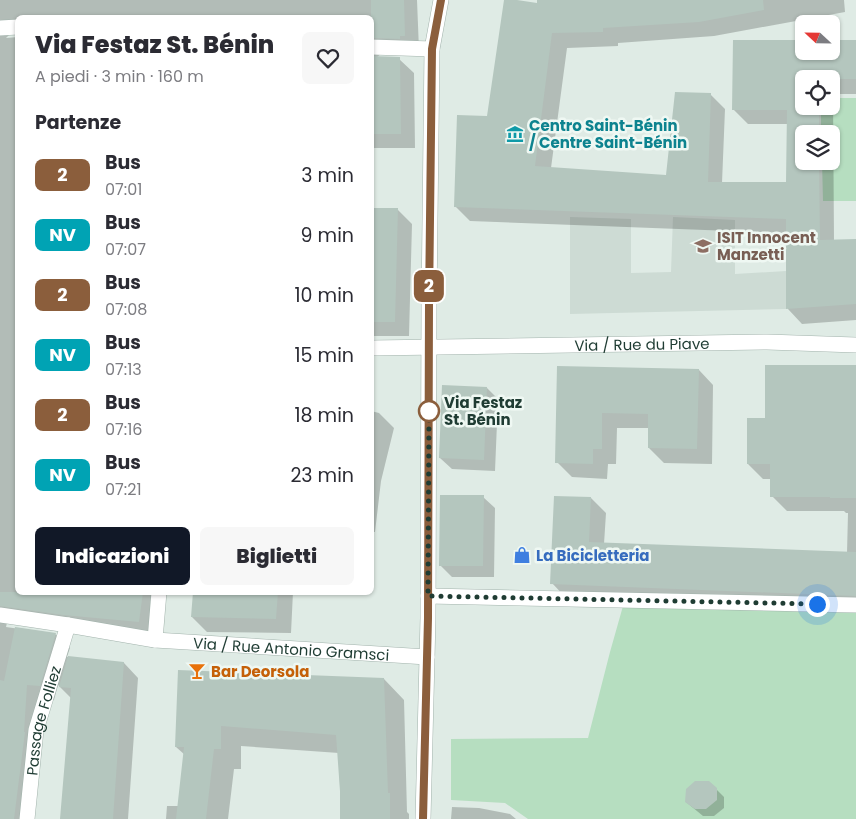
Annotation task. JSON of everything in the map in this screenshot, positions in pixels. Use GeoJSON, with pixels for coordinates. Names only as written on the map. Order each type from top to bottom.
{"type":"FeatureCollection","features":[{"type":"Feature","properties":{"kind":"street"},"geometry":{"type":"LineString","coordinates":[[423,819],[428,596],[432,49],[441,0]]}},
{"type":"Feature","properties":{"kind":"street"},"geometry":{"type":"LineString","coordinates":[[0,28],[15,27]]}},
{"type":"Feature","properties":{"kind":"street"},"geometry":{"type":"LineString","coordinates":[[374,48],[432,49]]}},
{"type":"Feature","properties":{"kind":"street","name":"Via / Rue du Piave"},"geometry":{"type":"LineString","coordinates":[[374,348],[767,342],[856,346]]}},
{"type":"Feature","properties":{"kind":"street"},"geometry":{"type":"LineString","coordinates":[[154,640],[160,595]]}},
{"type":"Feature","properties":{"kind":"street"},"geometry":{"type":"LineString","coordinates":[[428,596],[856,605]]}},
{"type":"Feature","properties":{"kind":"street","name":"Via / Rue Antonio Gramsci"},"geometry":{"type":"LineString","coordinates":[[0,615],[154,640],[263,642],[427,657]]}},
{"type":"Feature","properties":{"kind":"street","name":"Passage Folliez"},"geometry":{"type":"LineString","coordinates":[[27,819],[36,730],[68,625]]}},
{"type":"Feature","properties":{"kind":"shaded area","name":"ISIT Innocent Manzetti"},"geometry":{"type":"Polygon","coordinates":[[[570,217],[631,219],[631,273],[671,272],[673,217],[735,220],[735,274],[786,271],[786,309],[570,314],[570,217]]]}},
{"type":"Feature","properties":{"kind":"green space"},"geometry":{"type":"Polygon","coordinates":[[[840,98],[856,98],[856,201],[823,201],[822,170],[840,170],[840,125],[821,125],[821,115],[840,115],[840,98]]]}},
{"type":"Feature","properties":{"kind":"green space"},"geometry":{"type":"Polygon","coordinates":[[[623,606],[856,613],[856,819],[528,819],[505,803],[451,800],[451,739],[588,738],[623,606]]]}},
{"type":"Feature","properties":{"kind":"building"},"geometry":{"type":"Polygon","coordinates":[[[371,0],[404,0],[405,36],[400,36],[400,39],[374,38],[374,15],[371,15],[371,0]]]}},
{"type":"Feature","properties":{"kind":"building"},"geometry":{"type":"Polygon","coordinates":[[[504,0],[537,3],[537,0],[763,0],[764,10],[699,22],[603,28],[603,32],[552,33],[535,166],[666,175],[675,92],[711,93],[708,182],[786,182],[787,110],[732,110],[733,40],[795,40],[795,60],[840,60],[840,40],[856,40],[856,79],[840,79],[840,70],[795,70],[795,115],[819,115],[819,125],[795,125],[795,170],[819,170],[820,240],[856,239],[856,304],[786,309],[786,219],[454,207],[457,115],[487,116],[504,0]]]}},
{"type":"Feature","properties":{"kind":"building"},"geometry":{"type":"Polygon","coordinates":[[[374,56],[400,57],[401,134],[374,134],[374,56]]]}},
{"type":"Feature","properties":{"kind":"building"},"geometry":{"type":"Polygon","coordinates":[[[374,208],[398,208],[395,322],[374,322],[374,208]]]}},
{"type":"Feature","properties":{"kind":"building"},"geometry":{"type":"Polygon","coordinates":[[[765,365],[856,365],[856,498],[770,497],[770,464],[747,464],[747,418],[765,418],[765,365]]]}},
{"type":"Feature","properties":{"kind":"building"},"geometry":{"type":"Polygon","coordinates":[[[557,366],[699,369],[697,449],[648,448],[648,414],[602,413],[602,449],[593,449],[593,464],[555,463],[557,366]]]}},
{"type":"Feature","properties":{"kind":"building"},"geometry":{"type":"Polygon","coordinates":[[[442,385],[487,387],[484,460],[439,458],[442,385]]]}},
{"type":"Feature","properties":{"kind":"building"},"geometry":{"type":"Polygon","coordinates":[[[440,495],[484,495],[483,566],[439,566],[440,495]]]}},
{"type":"Feature","properties":{"kind":"building"},"geometry":{"type":"Polygon","coordinates":[[[554,496],[591,497],[589,542],[856,552],[856,596],[550,584],[554,496]]]}},
{"type":"Feature","properties":{"kind":"building"},"geometry":{"type":"Polygon","coordinates":[[[0,592],[15,592],[15,595],[143,595],[139,622],[63,615],[0,606],[0,592]]]}},
{"type":"Feature","properties":{"kind":"building"},"geometry":{"type":"Polygon","coordinates":[[[193,595],[278,595],[276,619],[191,617],[193,595]]]}},
{"type":"Feature","properties":{"kind":"building"},"geometry":{"type":"Polygon","coordinates":[[[15,627],[56,633],[40,686],[27,685],[25,732],[14,819],[0,819],[0,680],[4,681],[15,627]]]}},
{"type":"Feature","properties":{"kind":"building"},"geometry":{"type":"Polygon","coordinates":[[[68,656],[124,662],[113,819],[60,819],[71,688],[59,687],[68,656]]]}},
{"type":"Feature","properties":{"kind":"building"},"geometry":{"type":"Polygon","coordinates":[[[178,670],[384,678],[390,819],[340,819],[336,735],[221,726],[221,749],[214,749],[206,819],[176,819],[184,747],[175,747],[178,670]]]}},
{"type":"Feature","properties":{"kind":"building"},"geometry":{"type":"Polygon","coordinates":[[[695,781],[709,781],[717,788],[717,800],[706,809],[695,809],[685,802],[686,789],[695,781]]]}},
{"type":"Feature","properties":{"kind":"bus line","name":"2"},"geometry":{"type":"LineString","coordinates":[[423,819],[428,618],[432,49],[441,0]]}},
{"type":"Feature","properties":{"kind":"place","name":"Centro Saint-Bénin / Centre Saint-Bénin"},"geometry":{"type":"Point","coordinates":[515,134]}},
{"type":"Feature","properties":{"kind":"place","name":"ISIT Innocent Manzetti"},"geometry":{"type":"Point","coordinates":[703,246]}},
{"type":"Feature","properties":{"kind":"place","name":"Via Festaz St. Bénin"},"geometry":{"type":"Point","coordinates":[429,411]}},
{"type":"Feature","properties":{"kind":"place","name":"La Bicicletteria"},"geometry":{"type":"Point","coordinates":[522,555]}},
{"type":"Feature","properties":{"kind":"place","name":"Bar Deorsola"},"geometry":{"type":"Point","coordinates":[197,671]}},
{"type":"Feature","properties":{"kind":"route"},"geometry":{"type":"LineString","coordinates":[[429,411],[428,596],[817,604]]}}]}
